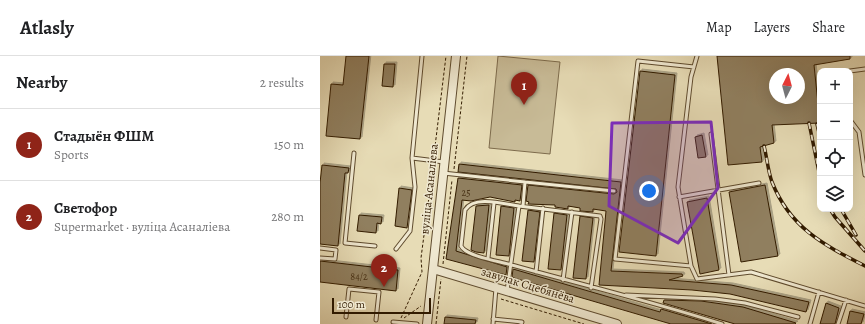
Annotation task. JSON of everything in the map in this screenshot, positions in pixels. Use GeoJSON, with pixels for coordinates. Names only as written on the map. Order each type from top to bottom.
{"type":"FeatureCollection","features":[{"type":"Feature","properties":{"kind":"street","name":"вуліца Асаналіева"},"geometry":{"type":"LineString","coordinates":[[427,324],[456,56]]}},
{"type":"Feature","properties":{"kind":"street","name":"завулак Сцебянёва"},"geometry":{"type":"LineString","coordinates":[[432,269],[617,324]]}},
{"type":"Feature","properties":{"kind":"lane"},"geometry":{"type":"LineString","coordinates":[[396,249],[410,231],[415,188],[412,158],[422,56]]}},
{"type":"Feature","properties":{"kind":"lane"},"geometry":{"type":"LineString","coordinates":[[697,56],[694,68],[678,187],[691,266],[697,279],[752,272],[865,306]]}},
{"type":"Feature","properties":{"kind":"lane"},"geometry":{"type":"LineString","coordinates":[[691,266],[615,259],[638,61],[694,68]]}},
{"type":"Feature","properties":{"kind":"lane"},"geometry":{"type":"LineString","coordinates":[[853,71],[865,69]]}},
{"type":"Feature","properties":{"kind":"lane"},"geometry":{"type":"LineString","coordinates":[[853,124],[860,132],[865,175]]}},
{"type":"Feature","properties":{"kind":"lane"},"geometry":{"type":"LineString","coordinates":[[711,134],[729,275]]}},
{"type":"Feature","properties":{"kind":"lane"},"geometry":{"type":"LineString","coordinates":[[354,153],[345,243],[375,246]]}},
{"type":"Feature","properties":{"kind":"lane"},"geometry":{"type":"LineString","coordinates":[[412,158],[444,162]]}},
{"type":"Feature","properties":{"kind":"lane"},"geometry":{"type":"LineString","coordinates":[[443,173],[614,191]]}},
{"type":"Feature","properties":{"kind":"lane"},"geometry":{"type":"LineString","coordinates":[[507,291],[525,182]]}},
{"type":"Feature","properties":{"kind":"lane"},"geometry":{"type":"LineString","coordinates":[[679,197],[759,183]]}},
{"type":"Feature","properties":{"kind":"lane"},"geometry":{"type":"LineString","coordinates":[[591,288],[601,219],[596,214],[476,201],[467,206],[465,210],[461,246],[467,252],[591,288],[722,324]]}},
{"type":"Feature","properties":{"kind":"lane"},"geometry":{"type":"LineString","coordinates":[[488,258],[494,203]]}},
{"type":"Feature","properties":{"kind":"lane"},"geometry":{"type":"LineString","coordinates":[[536,272],[543,208]]}},
{"type":"Feature","properties":{"kind":"lane"},"geometry":{"type":"LineString","coordinates":[[563,280],[572,212]]}},
{"type":"Feature","properties":{"kind":"lane"},"geometry":{"type":"LineString","coordinates":[[320,248],[336,250],[335,258],[320,258]]}},
{"type":"Feature","properties":{"kind":"lane"},"geometry":{"type":"LineString","coordinates":[[493,324],[496,288]]}},
{"type":"Feature","properties":{"kind":"lane"},"geometry":{"type":"LineString","coordinates":[[346,317],[349,289],[372,291],[379,292],[376,320]]}},
{"type":"Feature","properties":{"kind":"lane"},"geometry":{"type":"LineString","coordinates":[[810,324],[819,292]]}},
{"type":"Feature","properties":{"kind":"lane"},"geometry":{"type":"LineString","coordinates":[[620,295],[664,295],[715,299],[744,303],[798,318]]}},
{"type":"Feature","properties":{"kind":"lane"},"geometry":{"type":"LineString","coordinates":[[838,324],[846,300]]}},
{"type":"Feature","properties":{"kind":"lane"},"geometry":{"type":"LineString","coordinates":[[493,319],[522,322],[522,324]]}},
{"type":"Feature","properties":{"kind":"lane"},"geometry":{"type":"LineString","coordinates":[[393,322],[417,324]]}},
{"type":"Feature","properties":{"kind":"path"},"geometry":{"type":"LineString","coordinates":[[423,304],[400,320],[422,272],[422,250],[446,56]]}},
{"type":"Feature","properties":{"kind":"path"},"geometry":{"type":"LineString","coordinates":[[443,264],[467,56]]}},
{"type":"Feature","properties":{"kind":"path"},"geometry":{"type":"LineString","coordinates":[[436,324],[441,278]]}},
{"type":"Feature","properties":{"kind":"highlighted area"},"geometry":{"type":"Polygon","coordinates":[[[711,122],[718,188],[678,243],[609,206],[612,123],[711,122]]]}},
{"type":"Feature","properties":{"kind":"shaded area"},"geometry":{"type":"Polygon","coordinates":[[[498,56],[560,62],[550,154],[489,148],[498,56]]]}},
{"type":"Feature","properties":{"kind":"building"},"geometry":{"type":"Polygon","coordinates":[[[346,56],[369,56],[360,139],[326,136],[331,84],[343,85],[346,56]]]}},
{"type":"Feature","properties":{"kind":"building"},"geometry":{"type":"Polygon","coordinates":[[[717,56],[850,56],[850,59],[814,65],[817,94],[817,123],[772,125],[774,143],[760,147],[762,162],[728,165],[717,56]]]}},
{"type":"Feature","properties":{"kind":"building"},"geometry":{"type":"Polygon","coordinates":[[[384,64],[395,64],[393,87],[382,86],[384,64]]]}},
{"type":"Feature","properties":{"kind":"building"},"geometry":{"type":"Polygon","coordinates":[[[640,71],[675,75],[656,256],[619,252],[640,71]]]}},
{"type":"Feature","properties":{"kind":"building"},"geometry":{"type":"Polygon","coordinates":[[[702,135],[706,157],[698,158],[695,137],[702,135]]]}},
{"type":"Feature","properties":{"kind":"building"},"geometry":{"type":"Polygon","coordinates":[[[459,164],[621,182],[611,271],[682,274],[683,276],[669,280],[731,285],[809,302],[806,312],[730,294],[692,290],[599,285],[606,211],[593,209],[593,212],[580,211],[580,208],[568,206],[568,209],[555,207],[555,205],[528,204],[529,202],[526,201],[528,185],[614,194],[617,192],[616,189],[458,172],[459,164]]]}},
{"type":"Feature","properties":{"kind":"building"},"geometry":{"type":"Polygon","coordinates":[[[322,165],[349,168],[348,173],[345,173],[338,246],[320,244],[320,183],[322,165]]]}},
{"type":"Feature","properties":{"kind":"building"},"geometry":{"type":"Polygon","coordinates":[[[458,178],[522,185],[520,201],[515,200],[515,202],[490,197],[471,201],[462,200],[456,251],[507,267],[506,275],[446,259],[458,178]]]}},
{"type":"Feature","properties":{"kind":"building"},"geometry":{"type":"Polygon","coordinates":[[[765,185],[778,256],[741,262],[729,192],[765,185]]]}},
{"type":"Feature","properties":{"kind":"building"},"geometry":{"type":"Polygon","coordinates":[[[399,188],[412,190],[407,228],[395,226],[399,188]]]}},
{"type":"Feature","properties":{"kind":"building"},"geometry":{"type":"Polygon","coordinates":[[[707,198],[719,270],[700,274],[687,202],[707,198]]]}},
{"type":"Feature","properties":{"kind":"building"},"geometry":{"type":"Polygon","coordinates":[[[489,205],[484,253],[476,252],[471,250],[476,206],[489,205]]]}},
{"type":"Feature","properties":{"kind":"building"},"geometry":{"type":"Polygon","coordinates":[[[501,206],[514,208],[509,256],[496,255],[501,206]]]}},
{"type":"Feature","properties":{"kind":"building"},"geometry":{"type":"Polygon","coordinates":[[[528,210],[540,212],[534,262],[522,261],[528,210]]]}},
{"type":"Feature","properties":{"kind":"building"},"geometry":{"type":"Polygon","coordinates":[[[554,213],[567,215],[561,270],[548,269],[554,213]]]}},
{"type":"Feature","properties":{"kind":"building"},"geometry":{"type":"Polygon","coordinates":[[[359,215],[382,217],[381,224],[377,223],[376,233],[357,231],[359,215]]]}},
{"type":"Feature","properties":{"kind":"building"},"geometry":{"type":"Polygon","coordinates":[[[580,216],[593,218],[586,279],[573,278],[580,216]]]}},
{"type":"Feature","properties":{"kind":"building"},"geometry":{"type":"Polygon","coordinates":[[[320,261],[398,270],[396,291],[320,282],[320,261]]]}},
{"type":"Feature","properties":{"kind":"building"},"geometry":{"type":"Polygon","coordinates":[[[513,269],[660,312],[661,309],[712,324],[671,324],[514,278],[512,277],[513,269]]]}},
{"type":"Feature","properties":{"kind":"building"},"geometry":{"type":"Polygon","coordinates":[[[664,300],[701,301],[743,307],[796,323],[735,324],[663,303],[664,300]]]}},
{"type":"Feature","properties":{"kind":"building"},"geometry":{"type":"Polygon","coordinates":[[[826,303],[839,308],[835,324],[820,324],[826,303]]]}},
{"type":"Feature","properties":{"kind":"building"},"geometry":{"type":"Polygon","coordinates":[[[850,311],[864,314],[861,324],[847,324],[850,311]]]}},
{"type":"Feature","properties":{"kind":"building"},"geometry":{"type":"Polygon","coordinates":[[[445,317],[476,320],[475,324],[444,324],[445,317]]]}},
{"type":"Feature","properties":{"kind":"railway"},"geometry":{"type":"LineString","coordinates":[[809,123],[820,176]]}},
{"type":"Feature","properties":{"kind":"railway"},"geometry":{"type":"LineString","coordinates":[[764,146],[772,182],[779,198],[788,212],[822,242],[865,266]]}},
{"type":"Feature","properties":{"kind":"railway"},"geometry":{"type":"LineString","coordinates":[[832,212],[865,251]]}},
{"type":"Feature","properties":{"kind":"railway"},"geometry":{"type":"LineString","coordinates":[[843,212],[856,235]]}},
{"type":"Feature","properties":{"kind":"place","name":"Стадыён ФШМ"},"geometry":{"type":"Point","coordinates":[524,105]}},
{"type":"Feature","properties":{"kind":"place","name":"Светофор"},"geometry":{"type":"Point","coordinates":[384,287]}}]}
